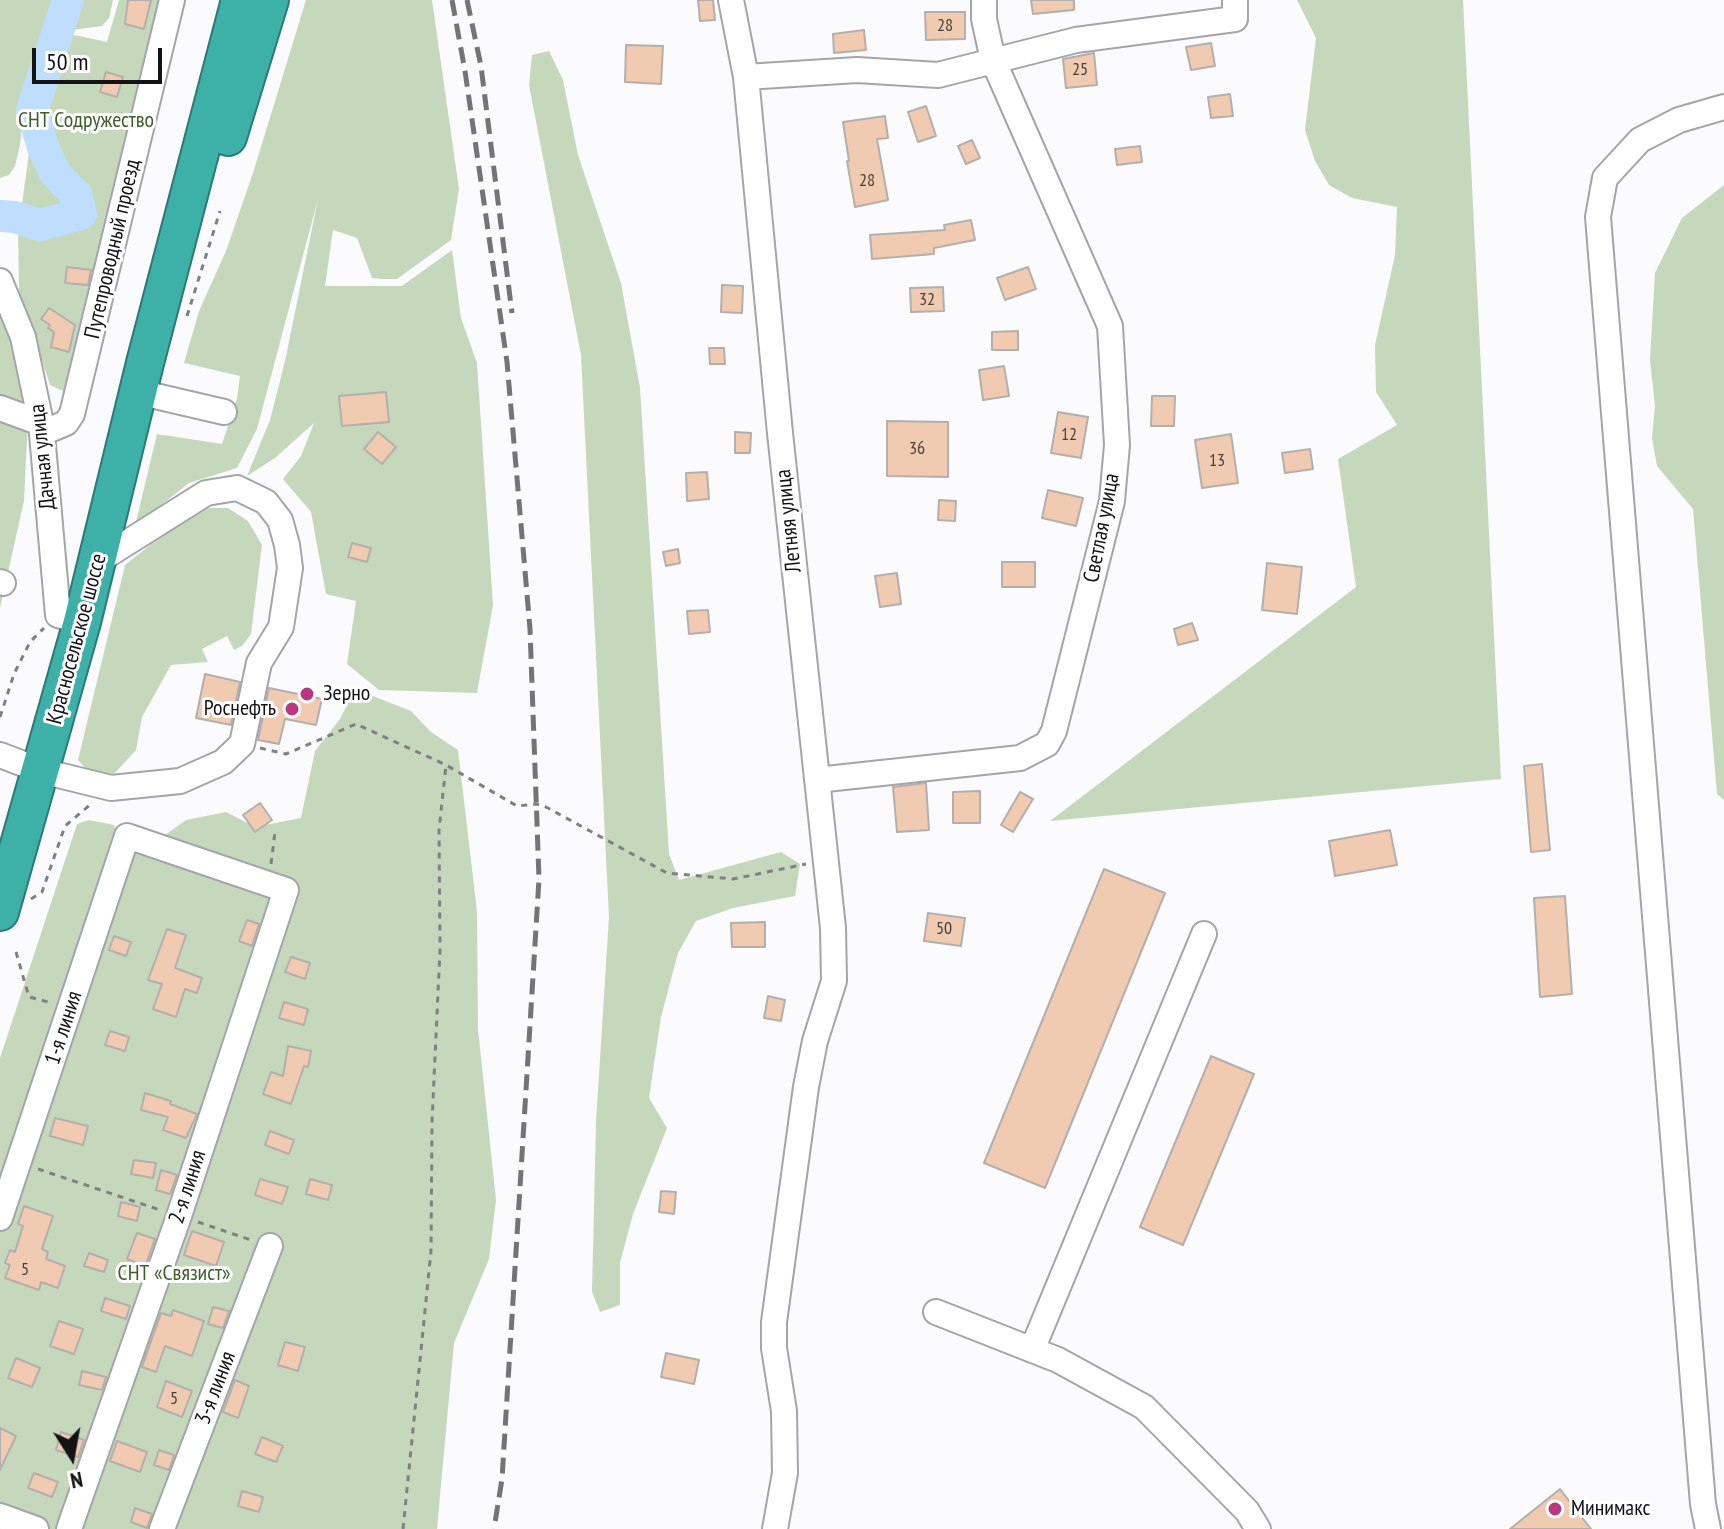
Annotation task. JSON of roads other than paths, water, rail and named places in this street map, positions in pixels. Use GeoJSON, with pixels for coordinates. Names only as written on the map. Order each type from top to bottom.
{"type":"FeatureCollection","features":[{"type":"Feature","properties":{"kind":"highway","name":"Красносельское шоссе"},"geometry":{"type":"LineString","coordinates":[[16,906],[70,618],[98,561],[142,377],[240,0]]}},
{"type":"Feature","properties":{"kind":"highway","name":"Красносельское шоссе"},"geometry":{"type":"LineString","coordinates":[[142,377],[197,238],[270,0]]}},
{"type":"Feature","properties":{"kind":"street","name":"Путепроводный проезд"},"geometry":{"type":"LineString","coordinates":[[42,428],[66,423],[72,414],[172,0]]}},
{"type":"Feature","properties":{"kind":"street","name":"Летняя улица"},"geometry":{"type":"LineString","coordinates":[[731,0],[746,77],[778,418],[833,928],[834,981],[815,1041],[806,1087],[774,1322],[774,1348],[784,1411],[785,1473],[775,1529]]}},
{"type":"Feature","properties":{"kind":"street","name":"Светлая улица"},"geometry":{"type":"LineString","coordinates":[[817,780],[1020,758],[1047,744],[1054,731],[1112,501],[1117,445],[1110,326],[993,60],[984,19],[984,0]]}},
{"type":"Feature","properties":{"kind":"street"},"geometry":{"type":"LineString","coordinates":[[746,77],[857,70],[938,75],[1076,40],[1235,19],[1235,0]]}},
{"type":"Feature","properties":{"kind":"street"},"geometry":{"type":"LineString","coordinates":[[1708,1529],[1703,1504],[1598,217],[1605,178],[1640,140],[1679,120],[1724,107]]}},
{"type":"Feature","properties":{"kind":"street","name":"Дачная улица"},"geometry":{"type":"LineString","coordinates":[[0,281],[23,337],[42,428],[70,618]]}},
{"type":"Feature","properties":{"kind":"street"},"geometry":{"type":"LineString","coordinates":[[142,377],[224,412]]}},
{"type":"Feature","properties":{"kind":"street"},"geometry":{"type":"LineString","coordinates":[[0,408],[42,428]]}},
{"type":"Feature","properties":{"kind":"street"},"geometry":{"type":"LineString","coordinates":[[0,755],[42,771],[111,788],[180,781],[223,762],[242,744],[259,663],[281,627],[290,568],[280,520],[266,502],[237,488],[206,493],[98,561]]}},
{"type":"Feature","properties":{"kind":"street","name":"1-я линия"},"geometry":{"type":"LineString","coordinates":[[0,1218],[127,836],[278,887]]}},
{"type":"Feature","properties":{"kind":"street","name":"2-я линия"},"geometry":{"type":"LineString","coordinates":[[69,1529],[179,1216],[278,887]]}},
{"type":"Feature","properties":{"kind":"street"},"geometry":{"type":"LineString","coordinates":[[1032,1350],[1204,934]]}},
{"type":"Feature","properties":{"kind":"street","name":"3-я линия"},"geometry":{"type":"LineString","coordinates":[[162,1529],[270,1246]]}},
{"type":"Feature","properties":{"kind":"street"},"geometry":{"type":"LineString","coordinates":[[936,1312],[1058,1360],[1144,1407],[1247,1511],[1258,1529]]}},
{"type":"Feature","properties":{"kind":"street"},"geometry":{"type":"LineString","coordinates":[[0,1516],[36,1529]]}},
{"type":"Feature","properties":{"kind":"waterway"},"geometry":{"type":"LineString","coordinates":[[0,216],[40,225],[81,214],[77,196],[55,173],[32,111],[68,0]]}},
{"type":"Feature","properties":{"kind":"railway"},"geometry":{"type":"LineString","coordinates":[[452,0],[507,362],[530,629],[539,879],[502,1479],[494,1529]]}},
{"type":"Feature","properties":{"kind":"railway"},"geometry":{"type":"LineString","coordinates":[[467,0],[481,66],[512,313]]}},
{"type":"Feature","properties":{"kind":"place","name":"Зерно"},"geometry":{"type":"Point","coordinates":[307,694]}},
{"type":"Feature","properties":{"kind":"place","name":"Роснефть"},"geometry":{"type":"Point","coordinates":[292,709]}},
{"type":"Feature","properties":{"kind":"place","name":"Минимакс"},"geometry":{"type":"Point","coordinates":[1555,1509]}},
{"type":"Feature","properties":{"kind":"park label","name":"СНТ Содружество"},"geometry":{"type":"Point","coordinates":[86,121]}},
{"type":"Feature","properties":{"kind":"park label","name":"СНТ «Связист»"},"geometry":{"type":"Point","coordinates":[174,1274]}}]}
